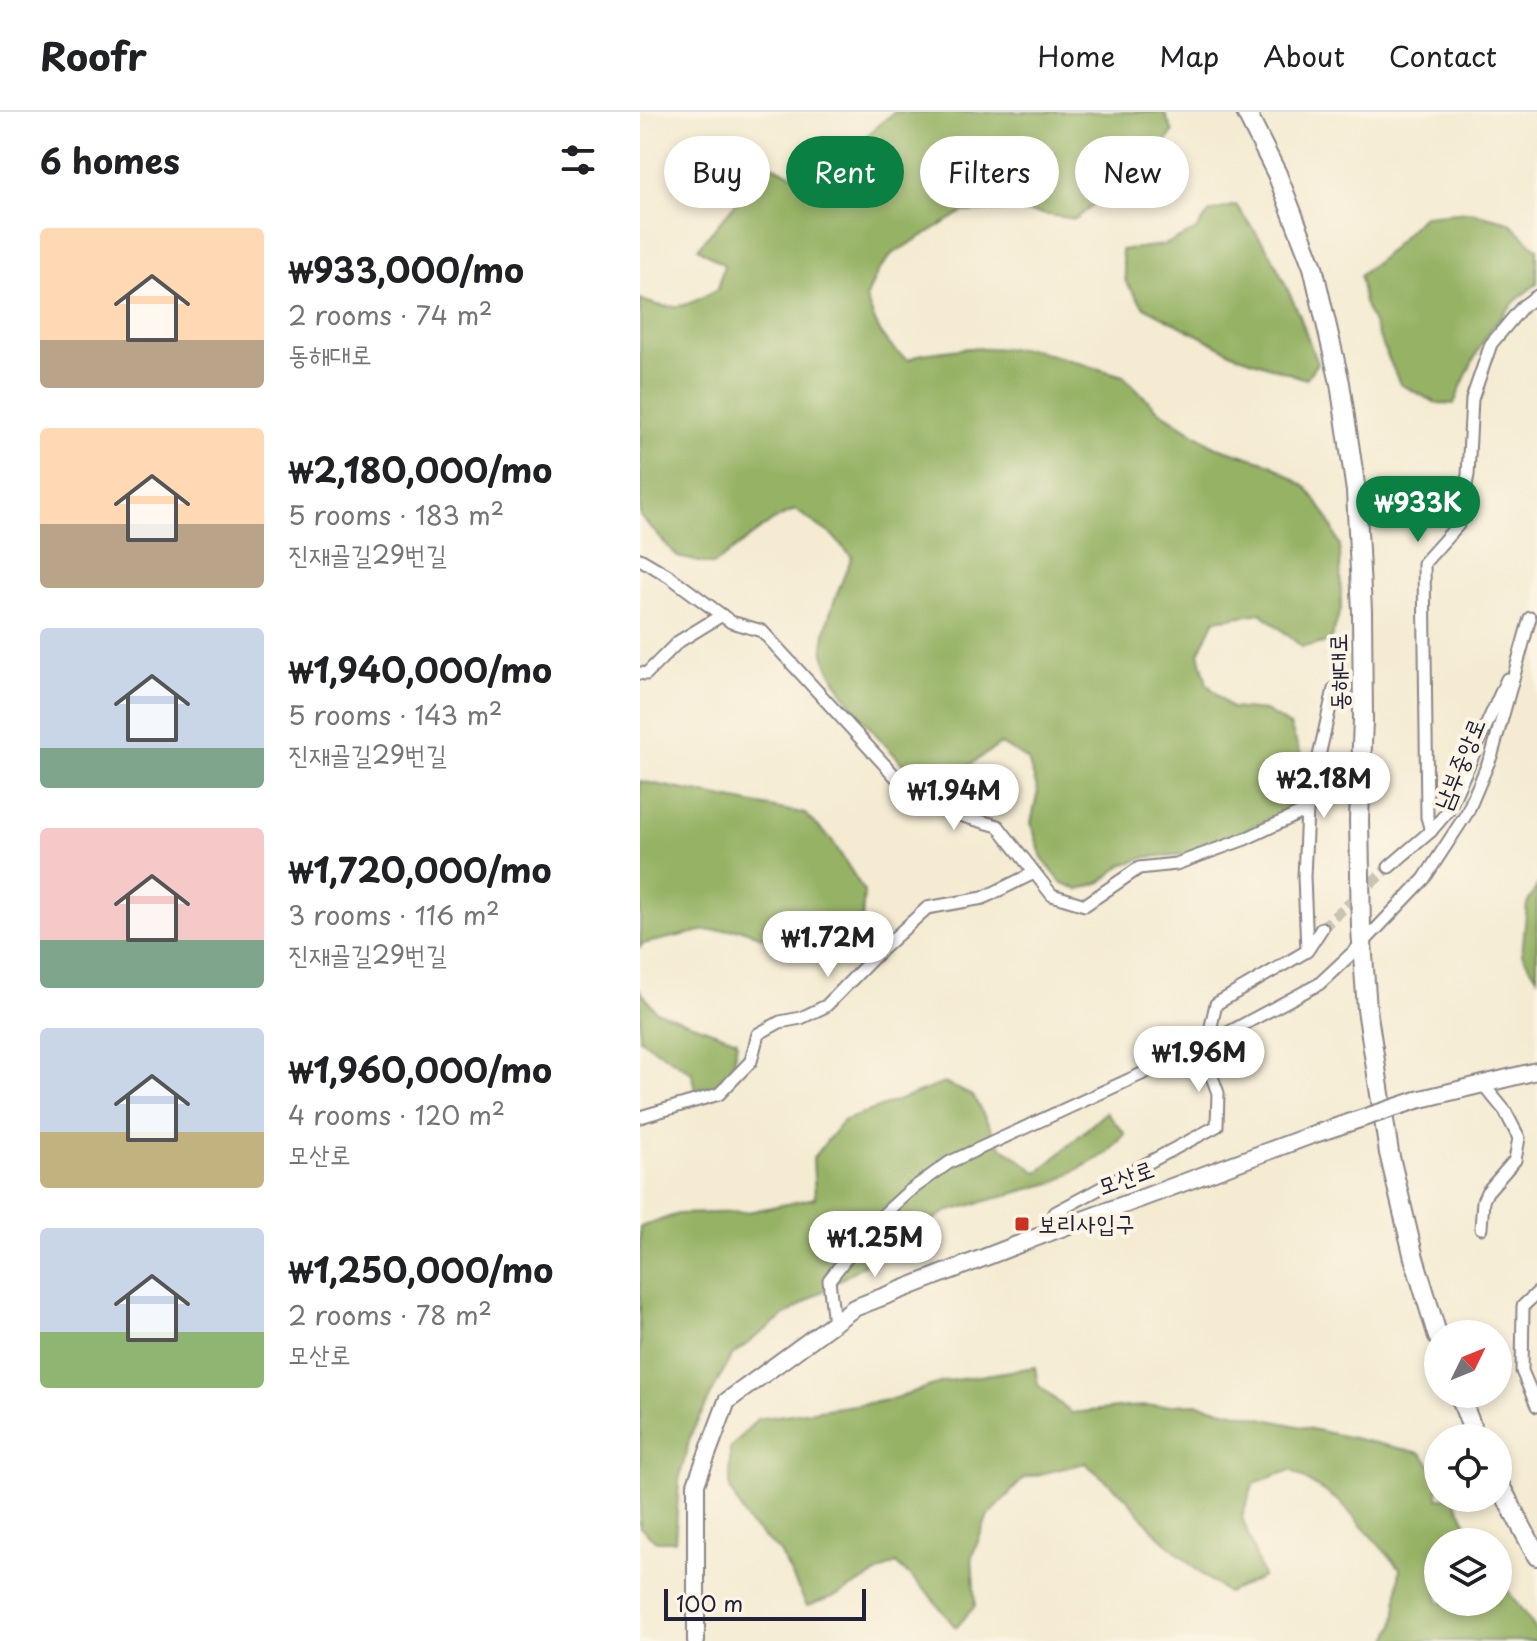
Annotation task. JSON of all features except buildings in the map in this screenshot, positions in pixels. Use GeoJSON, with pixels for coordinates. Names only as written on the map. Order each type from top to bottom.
{"type":"FeatureCollection","features":[{"type":"Feature","properties":{"kind":"main road","name":"동해대로"},"geometry":{"type":"LineString","coordinates":[[1246,112],[1277,174],[1313,267],[1340,383],[1356,491],[1363,673],[1359,820],[1367,1009],[1389,1153],[1414,1258],[1433,1320]]}},
{"type":"Feature","properties":{"kind":"main road"},"geometry":{"type":"LineString","coordinates":[[1512,1509],[1537,1556]]}},
{"type":"Feature","properties":{"kind":"street"},"geometry":{"type":"LineString","coordinates":[[1431,831],[1427,817],[1424,563],[1458,525],[1468,475],[1472,399],[1491,344],[1523,306],[1537,296]]}},
{"type":"Feature","properties":{"kind":"street"},"geometry":{"type":"LineString","coordinates":[[640,559],[669,576],[731,622],[762,631],[906,788],[959,815],[998,826],[1052,895],[1085,905],[1139,868],[1176,864],[1245,839],[1307,810]]}},
{"type":"Feature","properties":{"kind":"street","name":"남부중앙로"},"geometry":{"type":"LineString","coordinates":[[1389,867],[1431,831],[1448,811],[1537,605]]}},
{"type":"Feature","properties":{"kind":"street"},"geometry":{"type":"LineString","coordinates":[[640,673],[646,674],[678,642],[722,615]]}},
{"type":"Feature","properties":{"kind":"street","name":"남부중앙로"},"geometry":{"type":"LineString","coordinates":[[834,1323],[829,1280],[873,1224],[908,1192],[950,1162],[1207,1044],[1319,984],[1363,943],[1424,879],[1467,813],[1492,754],[1530,618]]}},
{"type":"Feature","properties":{"kind":"street"},"geometry":{"type":"LineString","coordinates":[[1307,951],[1304,877],[1307,810],[1334,689]]}},
{"type":"Feature","properties":{"kind":"street"},"geometry":{"type":"LineString","coordinates":[[640,1117],[719,1094],[751,1061],[758,1034],[780,1022],[801,1018],[826,1006],[927,908],[983,898],[1034,873]]}},
{"type":"Feature","properties":{"kind":"street"},"geometry":{"type":"LineString","coordinates":[[1045,1234],[1048,1221],[1056,1212],[1217,1126],[1218,1093],[1208,1066],[1207,1044],[1216,1004],[1307,951],[1322,928]]}},
{"type":"Feature","properties":{"kind":"street","name":"모산로"},"geometry":{"type":"LineString","coordinates":[[696,1641],[696,1484],[727,1401],[854,1308],[1309,1136],[1417,1100],[1537,1071]]}},
{"type":"Feature","properties":{"kind":"street"},"geometry":{"type":"LineString","coordinates":[[1481,1228],[1483,1201],[1515,1160],[1519,1138],[1505,1111],[1482,1083]]}},
{"type":"Feature","properties":{"kind":"street"},"geometry":{"type":"LineString","coordinates":[[1537,1293],[1523,1306],[1522,1358],[1522,1371],[1537,1406]]}},
{"type":"Feature","properties":{"kind":"green space"},"geometry":{"type":"Polygon","coordinates":[[[894,112],[1164,112],[1173,132],[1170,136],[1075,136],[1075,208],[1090,208],[1075,219],[1014,210],[963,212],[892,254],[877,273],[866,298],[881,333],[892,348],[908,360],[922,354],[968,348],[1031,349],[1123,376],[1158,410],[1214,446],[1271,464],[1307,488],[1327,516],[1340,546],[1341,609],[1330,642],[1302,647],[1261,613],[1215,620],[1199,653],[1207,684],[1231,708],[1265,711],[1290,726],[1301,755],[1296,801],[1276,817],[1189,854],[1147,857],[1122,865],[1101,882],[1078,890],[1061,882],[1042,858],[1031,823],[1038,791],[1028,760],[1001,744],[957,773],[924,786],[866,723],[838,685],[824,652],[825,631],[852,557],[832,535],[795,510],[772,521],[713,565],[678,557],[640,516],[640,299],[662,306],[680,306],[718,289],[724,265],[698,248],[732,208],[770,208],[770,164],[786,172],[786,208],[904,208],[904,136],[866,136],[894,112]]]}},
{"type":"Feature","properties":{"kind":"green space"},"geometry":{"type":"Polygon","coordinates":[[[1236,205],[1271,254],[1299,314],[1317,363],[1306,379],[1236,355],[1144,307],[1126,282],[1121,250],[1164,245],[1195,231],[1210,212],[1236,205]]]}},
{"type":"Feature","properties":{"kind":"green space"},"geometry":{"type":"Polygon","coordinates":[[[1470,212],[1509,222],[1537,249],[1537,284],[1508,308],[1486,337],[1454,404],[1436,403],[1400,384],[1364,303],[1360,275],[1383,257],[1423,216],[1470,212]]]}},
{"type":"Feature","properties":{"kind":"green space"},"geometry":{"type":"Polygon","coordinates":[[[640,781],[805,814],[831,839],[864,891],[861,936],[838,961],[808,956],[742,929],[702,931],[642,944],[640,948],[640,781]]]}},
{"type":"Feature","properties":{"kind":"green space"},"geometry":{"type":"Polygon","coordinates":[[[1537,886],[1537,977],[1522,954],[1527,904],[1537,886]]]}},
{"type":"Feature","properties":{"kind":"green space"},"geometry":{"type":"Polygon","coordinates":[[[640,990],[656,1011],[737,1040],[732,1070],[724,1081],[697,1094],[692,1073],[640,1039],[640,990]]]}},
{"type":"Feature","properties":{"kind":"green space"},"geometry":{"type":"Polygon","coordinates":[[[944,1083],[973,1096],[1000,1145],[1038,1173],[1106,1112],[1125,1134],[1108,1153],[1055,1182],[946,1212],[784,1316],[731,1356],[691,1434],[679,1480],[675,1541],[656,1541],[640,1527],[640,1227],[678,1214],[748,1212],[815,1198],[813,1158],[843,1121],[944,1083]]]}},
{"type":"Feature","properties":{"kind":"green space"},"geometry":{"type":"Polygon","coordinates":[[[1035,1367],[1038,1385],[1071,1413],[1197,1404],[1421,1453],[1424,1457],[1424,1512],[1461,1512],[1469,1528],[1424,1528],[1424,1616],[1512,1616],[1512,1596],[1537,1631],[1537,1641],[1387,1641],[1395,1625],[1400,1568],[1340,1502],[1291,1470],[1254,1483],[1242,1517],[1263,1577],[1227,1593],[1153,1530],[1126,1497],[1085,1463],[1024,1478],[988,1516],[972,1556],[975,1606],[956,1628],[928,1593],[896,1563],[840,1594],[807,1606],[780,1552],[748,1523],[730,1489],[730,1449],[757,1419],[889,1400],[943,1382],[1035,1367]]]}},
{"type":"Feature","properties":{"kind":"tunnel"},"geometry":{"type":"LineString","coordinates":[[1322,928],[1389,867]]}},
{"type":"Feature","properties":{"kind":"place","name":"보리사입구"},"geometry":{"type":"Point","coordinates":[1022,1224]}}]}
